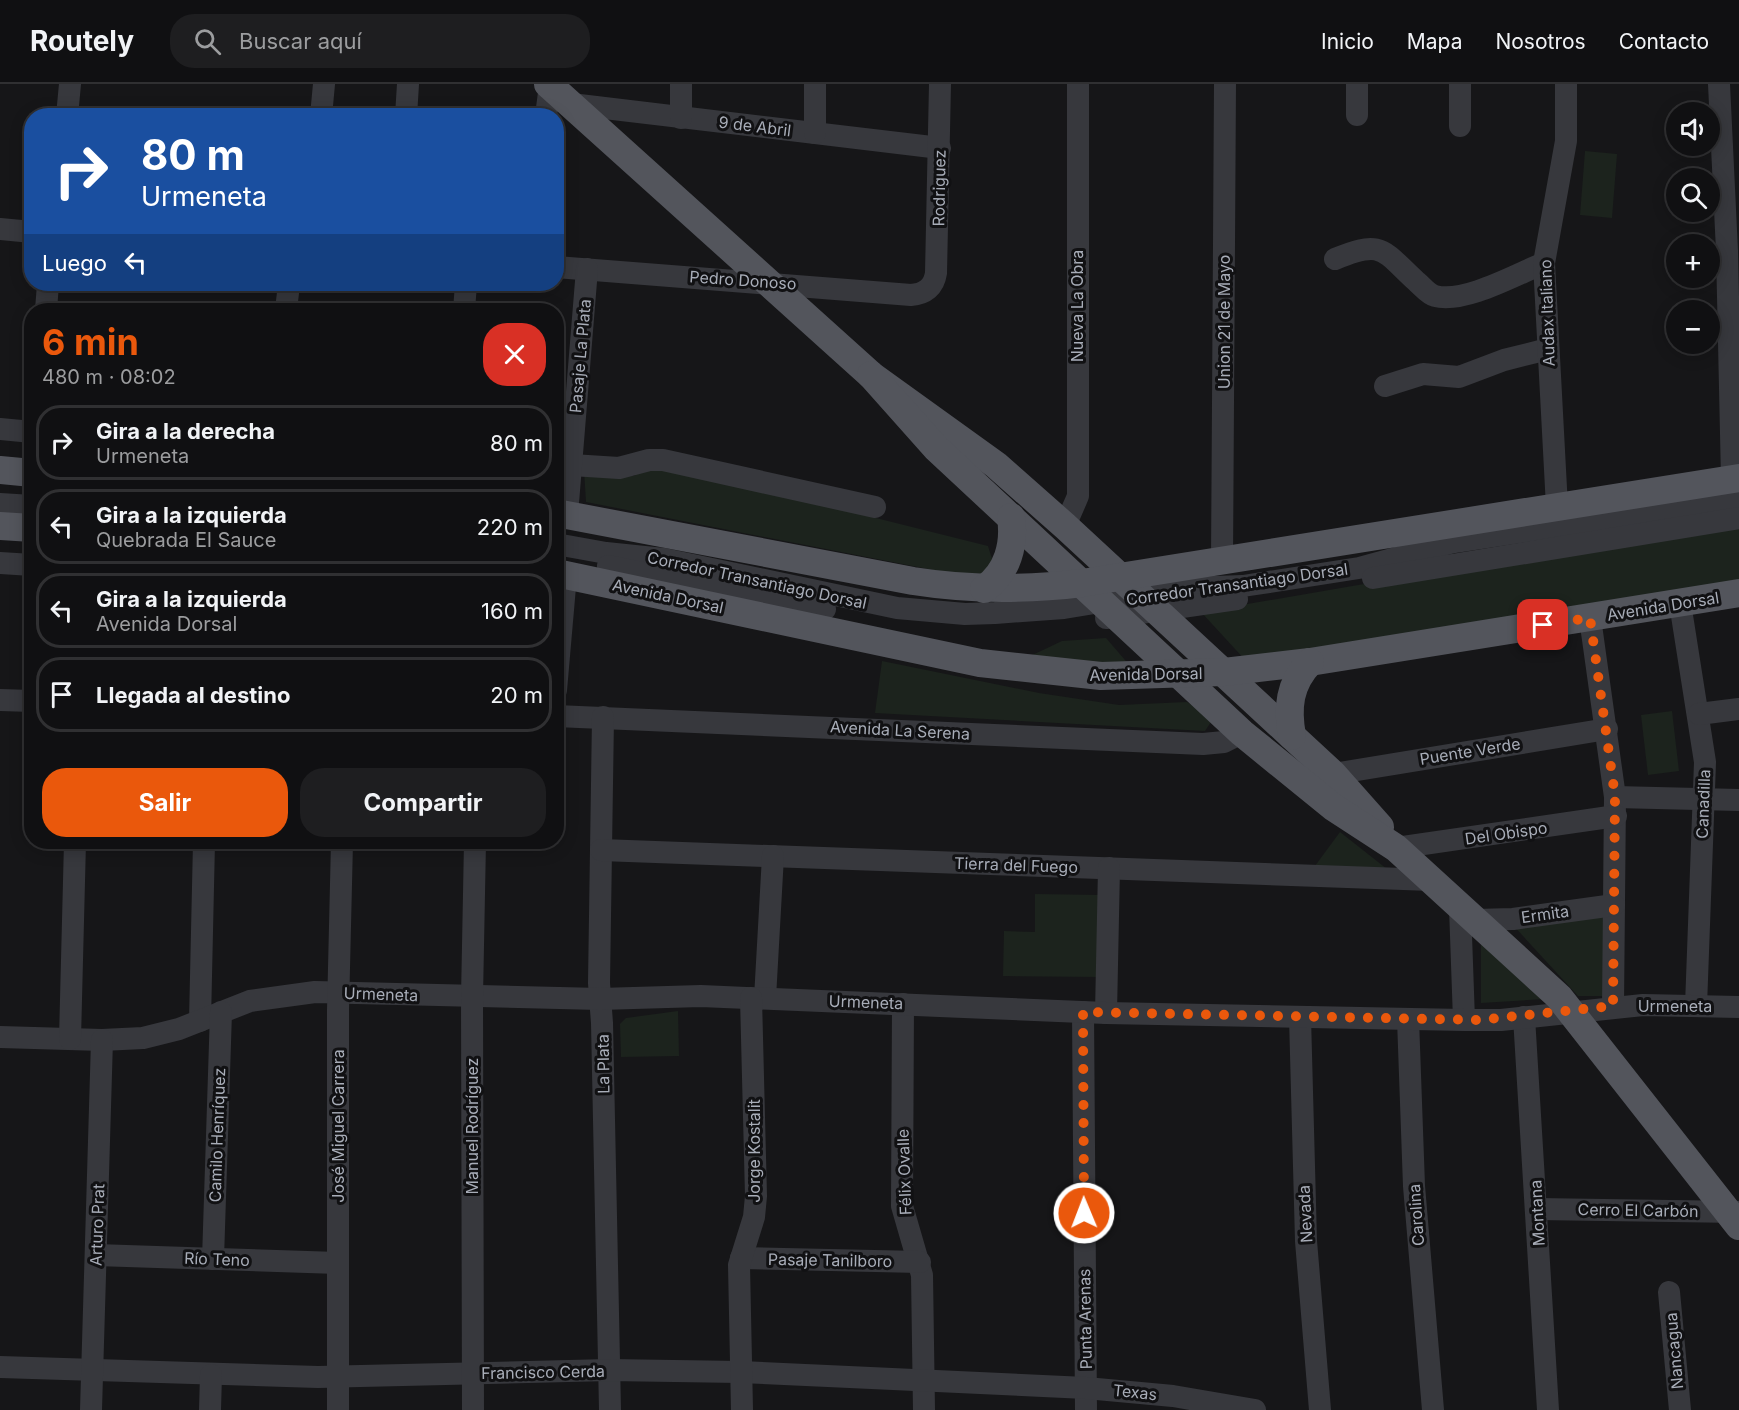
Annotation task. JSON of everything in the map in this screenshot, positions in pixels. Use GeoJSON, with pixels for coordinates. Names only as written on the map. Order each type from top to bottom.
{"type":"FeatureCollection","features":[{"type":"Feature","properties":{"kind":"main road"},"geometry":{"type":"LineString","coordinates":[[549,85],[558,108]]}},
{"type":"Feature","properties":{"kind":"main road"},"geometry":{"type":"LineString","coordinates":[[564,114],[767,282],[871,375],[996,465],[1333,774],[1396,848],[1572,1011],[1735,1217]]}},
{"type":"Feature","properties":{"kind":"main road"},"geometry":{"type":"LineString","coordinates":[[871,375],[923,435],[1242,733],[1333,807],[1396,848]]}},
{"type":"Feature","properties":{"kind":"main road"},"geometry":{"type":"LineString","coordinates":[[0,470],[24,472]]}},
{"type":"Feature","properties":{"kind":"main road"},"geometry":{"type":"LineString","coordinates":[[564,514],[913,581],[984,589],[1035,588],[1082,583],[1140,595],[1222,561],[1557,507],[1737,485]]}},
{"type":"Feature","properties":{"kind":"main road"},"geometry":{"type":"LineString","coordinates":[[984,589],[998,576],[1010,554],[1013,533],[1011,517]]}},
{"type":"Feature","properties":{"kind":"main road"},"geometry":{"type":"LineString","coordinates":[[0,526],[24,528]]}},
{"type":"Feature","properties":{"kind":"main road","name":"Avenida Dorsal"},"geometry":{"type":"LineString","coordinates":[[564,580],[980,663],[1061,674],[1178,675],[1310,662],[1739,593]]}},
{"type":"Feature","properties":{"kind":"main road"},"geometry":{"type":"LineString","coordinates":[[1292,736],[1290,699],[1297,679],[1310,662]]}},
{"type":"Feature","properties":{"kind":"street"},"geometry":{"type":"LineString","coordinates":[[68,108],[70,84]]}},
{"type":"Feature","properties":{"kind":"street"},"geometry":{"type":"LineString","coordinates":[[322,108],[324,84]]}},
{"type":"Feature","properties":{"kind":"street"},"geometry":{"type":"LineString","coordinates":[[406,108],[408,84]]}},
{"type":"Feature","properties":{"kind":"street"},"geometry":{"type":"LineString","coordinates":[[681,84],[681,117]]}},
{"type":"Feature","properties":{"kind":"street"},"geometry":{"type":"LineString","coordinates":[[815,84],[815,133]]}},
{"type":"Feature","properties":{"kind":"street","name":"Rodriguez"},"geometry":{"type":"LineString","coordinates":[[929,289],[936,273],[940,148],[939,84]]}},
{"type":"Feature","properties":{"kind":"street","name":"Nueva La Obra"},"geometry":{"type":"LineString","coordinates":[[1065,526],[1078,496],[1078,84]]}},
{"type":"Feature","properties":{"kind":"street","name":"Union 21 de Mayo"},"geometry":{"type":"LineString","coordinates":[[1222,561],[1225,84]]}},
{"type":"Feature","properties":{"kind":"street"},"geometry":{"type":"LineString","coordinates":[[1357,84],[1357,115]]}},
{"type":"Feature","properties":{"kind":"street"},"geometry":{"type":"LineString","coordinates":[[1460,84],[1460,126]]}},
{"type":"Feature","properties":{"kind":"street","name":"Audax Italiano"},"geometry":{"type":"LineString","coordinates":[[1557,507],[1544,263],[1566,141],[1566,84]]}},
{"type":"Feature","properties":{"kind":"street"},"geometry":{"type":"LineString","coordinates":[[1719,84],[1732,218],[1737,485]]}},
{"type":"Feature","properties":{"kind":"street","name":"9 de Abril"},"geometry":{"type":"LineString","coordinates":[[564,110],[681,117],[940,148]]}},
{"type":"Feature","properties":{"kind":"street"},"geometry":{"type":"LineString","coordinates":[[0,229],[24,231]]}},
{"type":"Feature","properties":{"kind":"street"},"geometry":{"type":"LineString","coordinates":[[1335,259],[1363,247],[1373,248],[1390,257],[1428,292],[1435,296],[1450,297],[1467,295],[1544,263]]}},
{"type":"Feature","properties":{"kind":"street","name":"Pedro Donoso"},"geometry":{"type":"LineString","coordinates":[[564,268],[911,295],[929,289]]}},
{"type":"Feature","properties":{"kind":"street","name":"Pasaje La Plata"},"geometry":{"type":"LineString","coordinates":[[564,465],[587,269]]}},
{"type":"Feature","properties":{"kind":"street"},"geometry":{"type":"LineString","coordinates":[[1385,386],[1422,374],[1459,377],[1504,360],[1548,349]]}},
{"type":"Feature","properties":{"kind":"street"},"geometry":{"type":"LineString","coordinates":[[0,429],[24,431]]}},
{"type":"Feature","properties":{"kind":"street"},"geometry":{"type":"LineString","coordinates":[[564,465],[619,468],[649,460],[663,460],[875,507]]}},
{"type":"Feature","properties":{"kind":"street","name":"Corredor Transantiago Dorsal"},"geometry":{"type":"LineString","coordinates":[[564,579],[831,610],[965,622],[1069,621],[1111,610],[1140,595],[1186,588],[1243,586],[1347,570],[1454,542],[1737,485]]}},
{"type":"Feature","properties":{"kind":"street"},"geometry":{"type":"LineString","coordinates":[[0,490],[24,492]]}},
{"type":"Feature","properties":{"kind":"street"},"geometry":{"type":"LineString","coordinates":[[0,504],[24,506]]}},
{"type":"Feature","properties":{"kind":"street","name":"Corredor Transantiago Dorsal"},"geometry":{"type":"LineString","coordinates":[[1140,595],[1739,518]]}},
{"type":"Feature","properties":{"kind":"street","name":"Corredor Transantiago Dorsal"},"geometry":{"type":"LineString","coordinates":[[564,545],[606,553],[664,559],[867,603],[919,611],[995,613],[1111,610]]}},
{"type":"Feature","properties":{"kind":"street"},"geometry":{"type":"LineString","coordinates":[[0,563],[24,564]]}},
{"type":"Feature","properties":{"kind":"street","name":"Canadilla"},"geometry":{"type":"LineString","coordinates":[[1680,603],[1704,744],[1696,1006]]}},
{"type":"Feature","properties":{"kind":"street"},"geometry":{"type":"LineString","coordinates":[[1590,618],[1607,729],[1615,806],[1613,1006]]}},
{"type":"Feature","properties":{"kind":"street"},"geometry":{"type":"LineString","coordinates":[[0,700],[24,701]]}},
{"type":"Feature","properties":{"kind":"street"},"geometry":{"type":"LineString","coordinates":[[1699,714],[1739,709]]}},
{"type":"Feature","properties":{"kind":"street","name":"Avenida La Serena"},"geometry":{"type":"LineString","coordinates":[[564,716],[1203,744],[1224,742],[1242,733]]}},
{"type":"Feature","properties":{"kind":"street","name":"La Plata"},"geometry":{"type":"LineString","coordinates":[[603,717],[600,999],[610,1410]]}},
{"type":"Feature","properties":{"kind":"street","name":"Puente Verde"},"geometry":{"type":"LineString","coordinates":[[1333,774],[1607,729]]}},
{"type":"Feature","properties":{"kind":"street","name":"Del Obispo"},"geometry":{"type":"LineString","coordinates":[[1396,848],[1615,806],[1704,799],[1739,800]]}},
{"type":"Feature","properties":{"kind":"street"},"geometry":{"type":"LineString","coordinates":[[70,1039],[75,849]]}},
{"type":"Feature","properties":{"kind":"street"},"geometry":{"type":"LineString","coordinates":[[200,1021],[204,849]]}},
{"type":"Feature","properties":{"kind":"street","name":"José Miguel Carrera"},"geometry":{"type":"LineString","coordinates":[[338,1410],[338,993],[342,849]]}},
{"type":"Feature","properties":{"kind":"street","name":"Manuel Rodríguez"},"geometry":{"type":"LineString","coordinates":[[473,1410],[471,997],[475,849]]}},
{"type":"Feature","properties":{"kind":"street","name":"Tierra del Fuego"},"geometry":{"type":"LineString","coordinates":[[601,850],[1431,880]]}},
{"type":"Feature","properties":{"kind":"street","name":"Jorge Kostalit"},"geometry":{"type":"LineString","coordinates":[[742,1410],[741,1258],[754,1217],[756,1196],[758,998],[773,856]]}},
{"type":"Feature","properties":{"kind":"street"},"geometry":{"type":"LineString","coordinates":[[1106,1013],[1109,868]]}},
{"type":"Feature","properties":{"kind":"street","name":"Ermita"},"geometry":{"type":"LineString","coordinates":[[1468,914],[1513,919],[1614,905]]}},
{"type":"Feature","properties":{"kind":"street"},"geometry":{"type":"LineString","coordinates":[[1464,1020],[1468,914]]}},
{"type":"Feature","properties":{"kind":"street","name":"Urmeneta"},"geometry":{"type":"LineString","coordinates":[[0,1037],[102,1040],[143,1038],[271,996],[315,992],[600,999],[686,996],[1106,1013],[1464,1020],[1524,1017],[1613,1006],[1739,1007]]}},
{"type":"Feature","properties":{"kind":"street","name":"Félix Ovalle"},"geometry":{"type":"LineString","coordinates":[[903,1004],[902,1206],[907,1230],[920,1262],[922,1275],[924,1410]]}},
{"type":"Feature","properties":{"kind":"street","name":"Camilo Henríquez"},"geometry":{"type":"LineString","coordinates":[[213,1259],[221,1012]]}},
{"type":"Feature","properties":{"kind":"street","name":"Punta Arenas"},"geometry":{"type":"LineString","coordinates":[[1083,1012],[1086,1399]]}},
{"type":"Feature","properties":{"kind":"street","name":"Nevada"},"geometry":{"type":"LineString","coordinates":[[1300,1017],[1306,1241],[1320,1410]]}},
{"type":"Feature","properties":{"kind":"street","name":"Montana"},"geometry":{"type":"LineString","coordinates":[[1524,1017],[1548,1410]]}},
{"type":"Feature","properties":{"kind":"street","name":"Carolina"},"geometry":{"type":"LineString","coordinates":[[1408,1019],[1414,1186],[1433,1410]]}},
{"type":"Feature","properties":{"kind":"street","name":"Arturo Prat"},"geometry":{"type":"LineString","coordinates":[[92,1410],[102,1040]]}},
{"type":"Feature","properties":{"kind":"street","name":"Cerro El Carbón"},"geometry":{"type":"LineString","coordinates":[[1537,1209],[1735,1217]]}},
{"type":"Feature","properties":{"kind":"street","name":"Río Teno"},"geometry":{"type":"LineString","coordinates":[[96,1255],[338,1263]]}},
{"type":"Feature","properties":{"kind":"street","name":"Pasaje Tanilboro"},"geometry":{"type":"LineString","coordinates":[[741,1258],[920,1262]]}},
{"type":"Feature","properties":{"kind":"street","name":"Nancagua"},"geometry":{"type":"LineString","coordinates":[[1669,1292],[1680,1410]]}},
{"type":"Feature","properties":{"kind":"street","name":"Francisco Cerda"},"geometry":{"type":"LineString","coordinates":[[0,1367],[338,1377],[609,1370],[740,1372],[923,1379],[1086,1399]]}},
{"type":"Feature","properties":{"kind":"street"},"geometry":{"type":"LineString","coordinates":[[210,1410],[212,1375]]}},
{"type":"Feature","properties":{"kind":"street","name":"Texas"},"geometry":{"type":"LineString","coordinates":[[1086,1399],[1173,1396],[1255,1410]]}},
{"type":"Feature","properties":{"kind":"shaded area"},"geometry":{"type":"Polygon","coordinates":[[[1585,151],[1617,154],[1612,218],[1580,215],[1585,151]]]}},
{"type":"Feature","properties":{"kind":"shaded area"},"geometry":{"type":"Polygon","coordinates":[[[652,462],[988,546],[994,565],[979,579],[586,502],[584,470],[634,476],[652,462]]]}},
{"type":"Feature","properties":{"kind":"shaded area"},"geometry":{"type":"Polygon","coordinates":[[[1739,522],[1739,582],[1247,662],[1201,612],[1666,532],[1739,522]]]}},
{"type":"Feature","properties":{"kind":"shaded area"},"geometry":{"type":"Polygon","coordinates":[[[1106,638],[1131,667],[1024,659],[1062,641],[1106,638]]]}},
{"type":"Feature","properties":{"kind":"shaded area"},"geometry":{"type":"Polygon","coordinates":[[[882,661],[1039,693],[1119,705],[1187,702],[1213,719],[1205,731],[875,713],[882,661]]]}},
{"type":"Feature","properties":{"kind":"shaded area"},"geometry":{"type":"Polygon","coordinates":[[[1672,711],[1679,771],[1648,775],[1641,715],[1672,711]]]}},
{"type":"Feature","properties":{"kind":"shaded area"},"geometry":{"type":"Polygon","coordinates":[[[1340,832],[1392,873],[1312,870],[1340,832]]]}},
{"type":"Feature","properties":{"kind":"shaded area"},"geometry":{"type":"Polygon","coordinates":[[[1035,894],[1102,895],[1101,977],[1003,976],[1004,931],[1035,932],[1035,894]]]}},
{"type":"Feature","properties":{"kind":"shaded area"},"geometry":{"type":"Polygon","coordinates":[[[1604,912],[1606,996],[1578,996],[1511,923],[1604,912]]]}},
{"type":"Feature","properties":{"kind":"shaded area"},"geometry":{"type":"Polygon","coordinates":[[[1481,942],[1545,999],[1481,1003],[1481,942]]]}},
{"type":"Feature","properties":{"kind":"shaded area"},"geometry":{"type":"Polygon","coordinates":[[[678,1011],[679,1056],[621,1057],[620,1024],[626,1018],[678,1011]]]}},
{"type":"Feature","properties":{"kind":"route"},"geometry":{"type":"LineString","coordinates":[[1084,1213],[1083,1012],[1501,1020],[1613,1006],[1615,796],[1590,618],[1543,625]]}}]}
